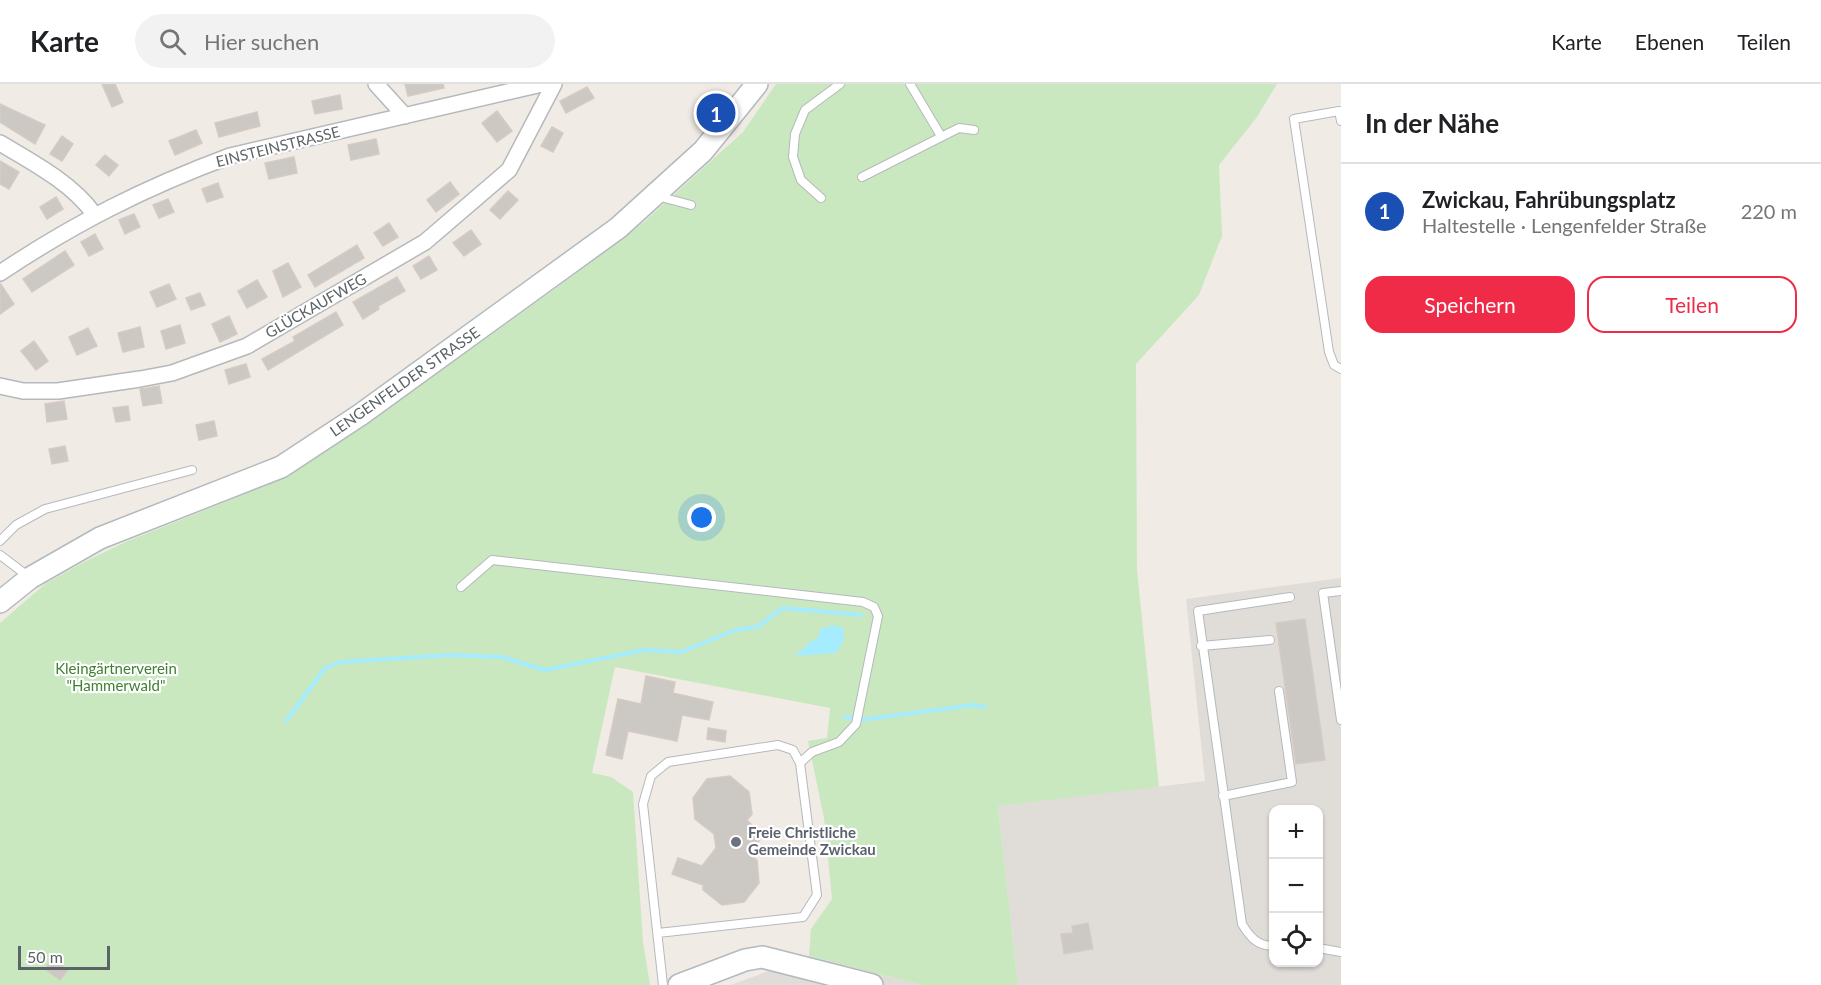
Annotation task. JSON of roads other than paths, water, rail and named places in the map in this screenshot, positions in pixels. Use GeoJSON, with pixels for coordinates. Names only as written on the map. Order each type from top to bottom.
{"type":"FeatureCollection","features":[{"type":"Feature","properties":{"kind":"main road","name":"LENGENFELDER STRASSE"},"geometry":{"type":"LineString","coordinates":[[0,602],[30,578],[100,538],[280,467],[360,415],[618,228],[703,151],[758,84]]}},
{"type":"Feature","properties":{"kind":"main road"},"geometry":{"type":"LineString","coordinates":[[679,985],[745,960],[762,957],[872,985]]}},
{"type":"Feature","properties":{"kind":"street"},"geometry":{"type":"LineString","coordinates":[[376,84],[405,116]]}},
{"type":"Feature","properties":{"kind":"street","name":"EINSTEINSTRASSE"},"geometry":{"type":"LineString","coordinates":[[0,273],[94,214],[170,179],[230,156],[542,84]]}},
{"type":"Feature","properties":{"kind":"street","name":"GLÜCKAUFWEG"},"geometry":{"type":"LineString","coordinates":[[0,386],[23,391],[58,391],[140,379],[172,373],[247,346],[425,242],[509,170],[554,84]]}},
{"type":"Feature","properties":{"kind":"street"},"geometry":{"type":"LineString","coordinates":[[0,143],[27,159],[84,200],[94,214]]}},
{"type":"Feature","properties":{"kind":"lane"},"geometry":{"type":"LineString","coordinates":[[821,198],[801,180],[793,157],[795,134],[805,110],[840,84]]}},
{"type":"Feature","properties":{"kind":"lane"},"geometry":{"type":"LineString","coordinates":[[910,84],[941,136]]}},
{"type":"Feature","properties":{"kind":"lane"},"geometry":{"type":"LineString","coordinates":[[1341,121],[1340,111],[1294,119],[1329,352],[1334,365],[1341,369]]}},
{"type":"Feature","properties":{"kind":"lane"},"geometry":{"type":"LineString","coordinates":[[862,177],[959,128],[974,130]]}},
{"type":"Feature","properties":{"kind":"lane"},"geometry":{"type":"LineString","coordinates":[[656,196],[691,205]]}},
{"type":"Feature","properties":{"kind":"lane"},"geometry":{"type":"LineString","coordinates":[[0,541],[16,525],[45,509],[192,470]]}},
{"type":"Feature","properties":{"kind":"lane"},"geometry":{"type":"LineString","coordinates":[[0,555],[30,578]]}},
{"type":"Feature","properties":{"kind":"lane"},"geometry":{"type":"LineString","coordinates":[[460,587],[492,560],[863,602],[874,607],[878,616],[856,724],[839,742],[812,752],[800,763]]}},
{"type":"Feature","properties":{"kind":"lane"},"geometry":{"type":"LineString","coordinates":[[1341,591],[1323,593],[1341,720]]}},
{"type":"Feature","properties":{"kind":"lane"},"geometry":{"type":"LineString","coordinates":[[1269,946],[1264,946],[1250,937],[1242,924],[1201,646],[1198,611],[1290,597]]}},
{"type":"Feature","properties":{"kind":"lane"},"geometry":{"type":"LineString","coordinates":[[1201,646],[1270,640]]}},
{"type":"Feature","properties":{"kind":"lane"},"geometry":{"type":"LineString","coordinates":[[1223,796],[1292,782],[1278,691]]}},
{"type":"Feature","properties":{"kind":"lane"},"geometry":{"type":"LineString","coordinates":[[658,933],[803,917],[817,895],[800,763],[793,750],[778,745],[668,762],[651,776],[643,804],[663,985]]}},
{"type":"Feature","properties":{"kind":"lane"},"geometry":{"type":"LineString","coordinates":[[1323,949],[1341,952]]}},
{"type":"Feature","properties":{"kind":"water"},"geometry":{"type":"Polygon","coordinates":[[[835,625],[843,628],[844,640],[836,653],[794,656],[818,638],[820,629],[835,625]]]}},
{"type":"Feature","properties":{"kind":"waterway"},"geometry":{"type":"LineString","coordinates":[[286,721],[325,668],[341,662],[450,655],[502,657],[545,670],[644,650],[681,652],[735,630],[757,627],[783,608],[861,615]]}},
{"type":"Feature","properties":{"kind":"waterway"},"geometry":{"type":"LineString","coordinates":[[861,720],[974,705],[985,707]]}},
{"type":"Feature","properties":{"kind":"waterway"},"geometry":{"type":"LineString","coordinates":[[845,717],[853,718]]}},
{"type":"Feature","properties":{"kind":"place","name":"Zwickau, Fahrübungsplatz"},"geometry":{"type":"Point","coordinates":[716,113]}},
{"type":"Feature","properties":{"kind":"place","name":"Freie Christliche Gemeinde Zwickau"},"geometry":{"type":"Point","coordinates":[736,842]}},
{"type":"Feature","properties":{"kind":"park label","name":"Kleingärtnerverein \"Hammerwald\""},"geometry":{"type":"Point","coordinates":[116,678]}}]}
